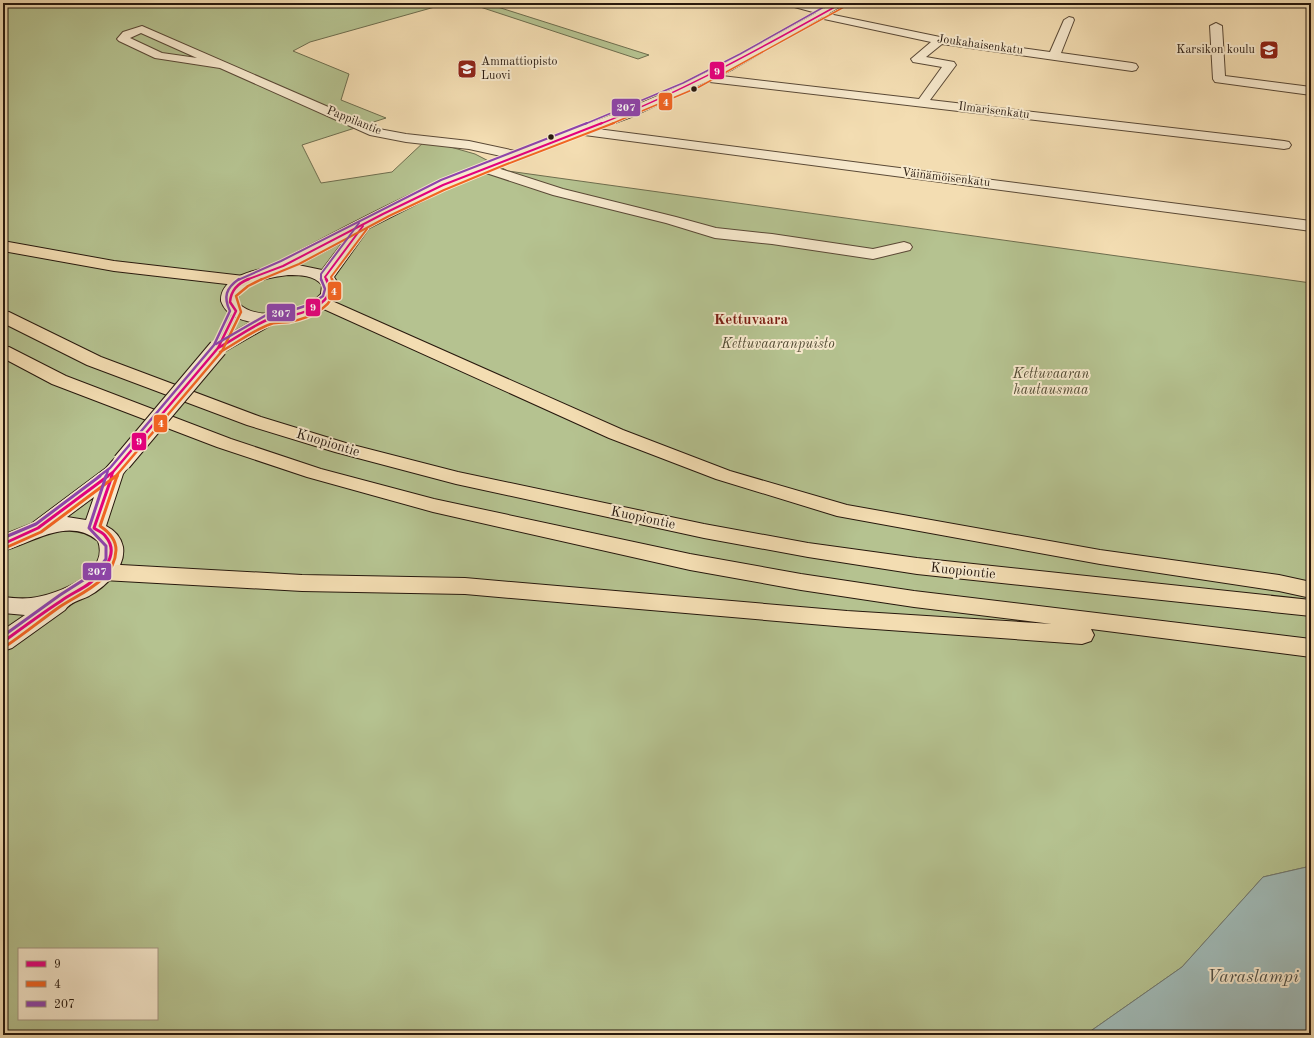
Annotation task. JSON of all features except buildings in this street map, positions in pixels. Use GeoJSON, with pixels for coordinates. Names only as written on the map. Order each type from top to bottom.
{"type":"FeatureCollection","features":[{"type":"Feature","properties":{"kind":"highway"},"geometry":{"type":"LineString","coordinates":[[3,246],[114,266],[244,281]]}},
{"type":"Feature","properties":{"kind":"highway"},"geometry":{"type":"LineString","coordinates":[[323,302],[616,434],[723,475],[845,511],[1100,557],[1271,582],[1311,590]]}},
{"type":"Feature","properties":{"kind":"highway","name":"Kuopiontie"},"geometry":{"type":"LineString","coordinates":[[3,316],[94,361],[254,421],[342,448],[456,478],[704,531],[816,551],[917,566],[1311,608]]}},
{"type":"Feature","properties":{"kind":"highway"},"geometry":{"type":"LineString","coordinates":[[3,351],[59,380],[224,443],[314,473],[433,505],[690,562],[801,582],[961,605],[1311,649]]}},
{"type":"Feature","properties":{"kind":"highway"},"geometry":{"type":"LineString","coordinates":[[103,572],[302,583],[465,586],[847,619],[1311,649]]}},
{"type":"Feature","properties":{"kind":"street","name":"Joukahaisenkatu"},"geometry":{"type":"LineString","coordinates":[[791,3],[827,14],[940,40],[1132,67]]}},
{"type":"Feature","properties":{"kind":"street"},"geometry":{"type":"LineString","coordinates":[[272,272],[302,270],[315,273],[325,277],[330,283],[332,289],[329,296],[323,302],[301,314],[271,318],[251,317],[236,311],[230,304],[229,296],[234,288],[244,281],[272,272],[419,196],[515,156],[640,108],[705,78],[827,14],[842,3]]}},
{"type":"Feature","properties":{"kind":"street"},"geometry":{"type":"LineString","coordinates":[[1054,56],[1069,20]]}},
{"type":"Feature","properties":{"kind":"street"},"geometry":{"type":"LineString","coordinates":[[1216,26],[1219,79],[1311,91]]}},
{"type":"Feature","properties":{"kind":"street","name":"Pappilantie"},"geometry":{"type":"LineString","coordinates":[[224,65],[159,56],[123,39],[127,34],[142,30],[224,65],[375,132],[406,138],[469,145],[515,156]]}},
{"type":"Feature","properties":{"kind":"street"},"geometry":{"type":"LineString","coordinates":[[922,103],[950,65],[917,60],[940,40]]}},
{"type":"Feature","properties":{"kind":"street","name":"Ilmarisenkatu"},"geometry":{"type":"LineString","coordinates":[[705,78],[1284,145]]}},
{"type":"Feature","properties":{"kind":"street","name":"Väinämöisenkatu"},"geometry":{"type":"LineString","coordinates":[[582,131],[1311,226]]}},
{"type":"Feature","properties":{"kind":"street"},"geometry":{"type":"LineString","coordinates":[[485,168],[558,192],[715,233],[772,239],[873,254],[904,247]]}},
{"type":"Feature","properties":{"kind":"street"},"geometry":{"type":"LineString","coordinates":[[325,277],[365,224]]}},
{"type":"Feature","properties":{"kind":"street"},"geometry":{"type":"LineString","coordinates":[[38,528],[117,467],[218,348],[236,311]]}},
{"type":"Feature","properties":{"kind":"street"},"geometry":{"type":"LineString","coordinates":[[218,348],[271,318]]}},
{"type":"Feature","properties":{"kind":"street"},"geometry":{"type":"LineString","coordinates":[[94,528],[117,467]]}},
{"type":"Feature","properties":{"kind":"street"},"geometry":{"type":"LineString","coordinates":[[3,544],[38,528],[78,524],[94,528],[106,536],[112,546],[111,559],[103,572],[81,590],[66,598],[3,642]]}},
{"type":"Feature","properties":{"kind":"street"},"geometry":{"type":"LineString","coordinates":[[3,605],[26,607],[46,604],[66,598]]}},
{"type":"Feature","properties":{"kind":"green space"},"geometry":{"type":"Polygon","coordinates":[[[3,3],[449,3],[310,42],[293,51],[349,74],[341,100],[386,118],[302,145],[321,183],[392,172],[426,140],[475,154],[508,171],[1311,283],[1311,866],[1263,877],[1182,967],[1085,1035],[3,1035],[3,3]]]}},
{"type":"Feature","properties":{"kind":"green space"},"geometry":{"type":"Polygon","coordinates":[[[468,3],[485,3],[649,55],[638,59],[468,3]]]}},
{"type":"Feature","properties":{"kind":"water","name":"Varaslampi"},"geometry":{"type":"Polygon","coordinates":[[[1311,866],[1311,1035],[1085,1035],[1182,967],[1263,877],[1311,866]]]}},
{"type":"Feature","properties":{"kind":"transit line","name":"207"},"geometry":{"type":"LineString","coordinates":[[3,538],[36,524],[110,468],[214,345],[230,311],[226,303],[226,292],[232,284],[242,277],[281,261],[441,180],[603,117],[683,83],[740,54],[831,3]]}},
{"type":"Feature","properties":{"kind":"transit line","name":"9"},"geometry":{"type":"LineString","coordinates":[[3,544],[38,528],[113,472],[218,348],[236,311],[230,302],[231,294],[236,287],[244,281],[283,266],[383,214],[443,185],[605,122],[685,87],[742,58],[842,3]]}},
{"type":"Feature","properties":{"kind":"transit line","name":"4"},"geometry":{"type":"LineString","coordinates":[[5,548],[41,532],[116,476],[222,351],[241,312],[236,296],[248,286],[299,264],[425,198],[502,166],[619,121],[699,87],[844,7]]}},
{"type":"Feature","properties":{"kind":"transit line","name":"207"},"geometry":{"type":"LineString","coordinates":[[216,344],[268,314],[287,312],[311,304],[323,296],[325,291],[321,274],[359,223]]}},
{"type":"Feature","properties":{"kind":"transit line","name":"9"},"geometry":{"type":"LineString","coordinates":[[218,348],[270,319],[295,315],[321,304],[327,299],[330,292],[330,285],[325,277],[363,226]]}},
{"type":"Feature","properties":{"kind":"transit line","name":"4"},"geometry":{"type":"LineString","coordinates":[[220,352],[273,323],[297,320],[324,308],[330,302],[334,294],[335,286],[331,277],[367,229]]}},
{"type":"Feature","properties":{"kind":"transit line","name":"207"},"geometry":{"type":"LineString","coordinates":[[3,636],[60,595],[90,578],[102,566],[106,559],[106,546],[104,542],[93,534],[89,528],[108,470]]}},
{"type":"Feature","properties":{"kind":"transit line","name":"9"},"geometry":{"type":"LineString","coordinates":[[3,642],[63,599],[89,584],[101,573],[110,560],[112,552],[111,545],[106,536],[94,528],[113,472]]}},
{"type":"Feature","properties":{"kind":"transit line","name":"4"},"geometry":{"type":"LineString","coordinates":[[6,646],[58,608],[92,587],[113,567],[116,557],[115,543],[111,535],[100,526],[118,474]]}},
{"type":"Feature","properties":{"kind":"place","name":"Karsikon koulu"},"geometry":{"type":"Point","coordinates":[1269,50]}},
{"type":"Feature","properties":{"kind":"place","name":"Ammattiopisto Luovi"},"geometry":{"type":"Point","coordinates":[467,69]}},
{"type":"Feature","properties":{"kind":"district","name":"Kettuvaara"},"geometry":{"type":"Point","coordinates":[751,320]}},
{"type":"Feature","properties":{"kind":"park label","name":"Kettuvaaranpuisto"},"geometry":{"type":"Point","coordinates":[778,344]}},
{"type":"Feature","properties":{"kind":"park label","name":"Kettuvaaran hautausmaa"},"geometry":{"type":"Point","coordinates":[1051,382]}}]}
